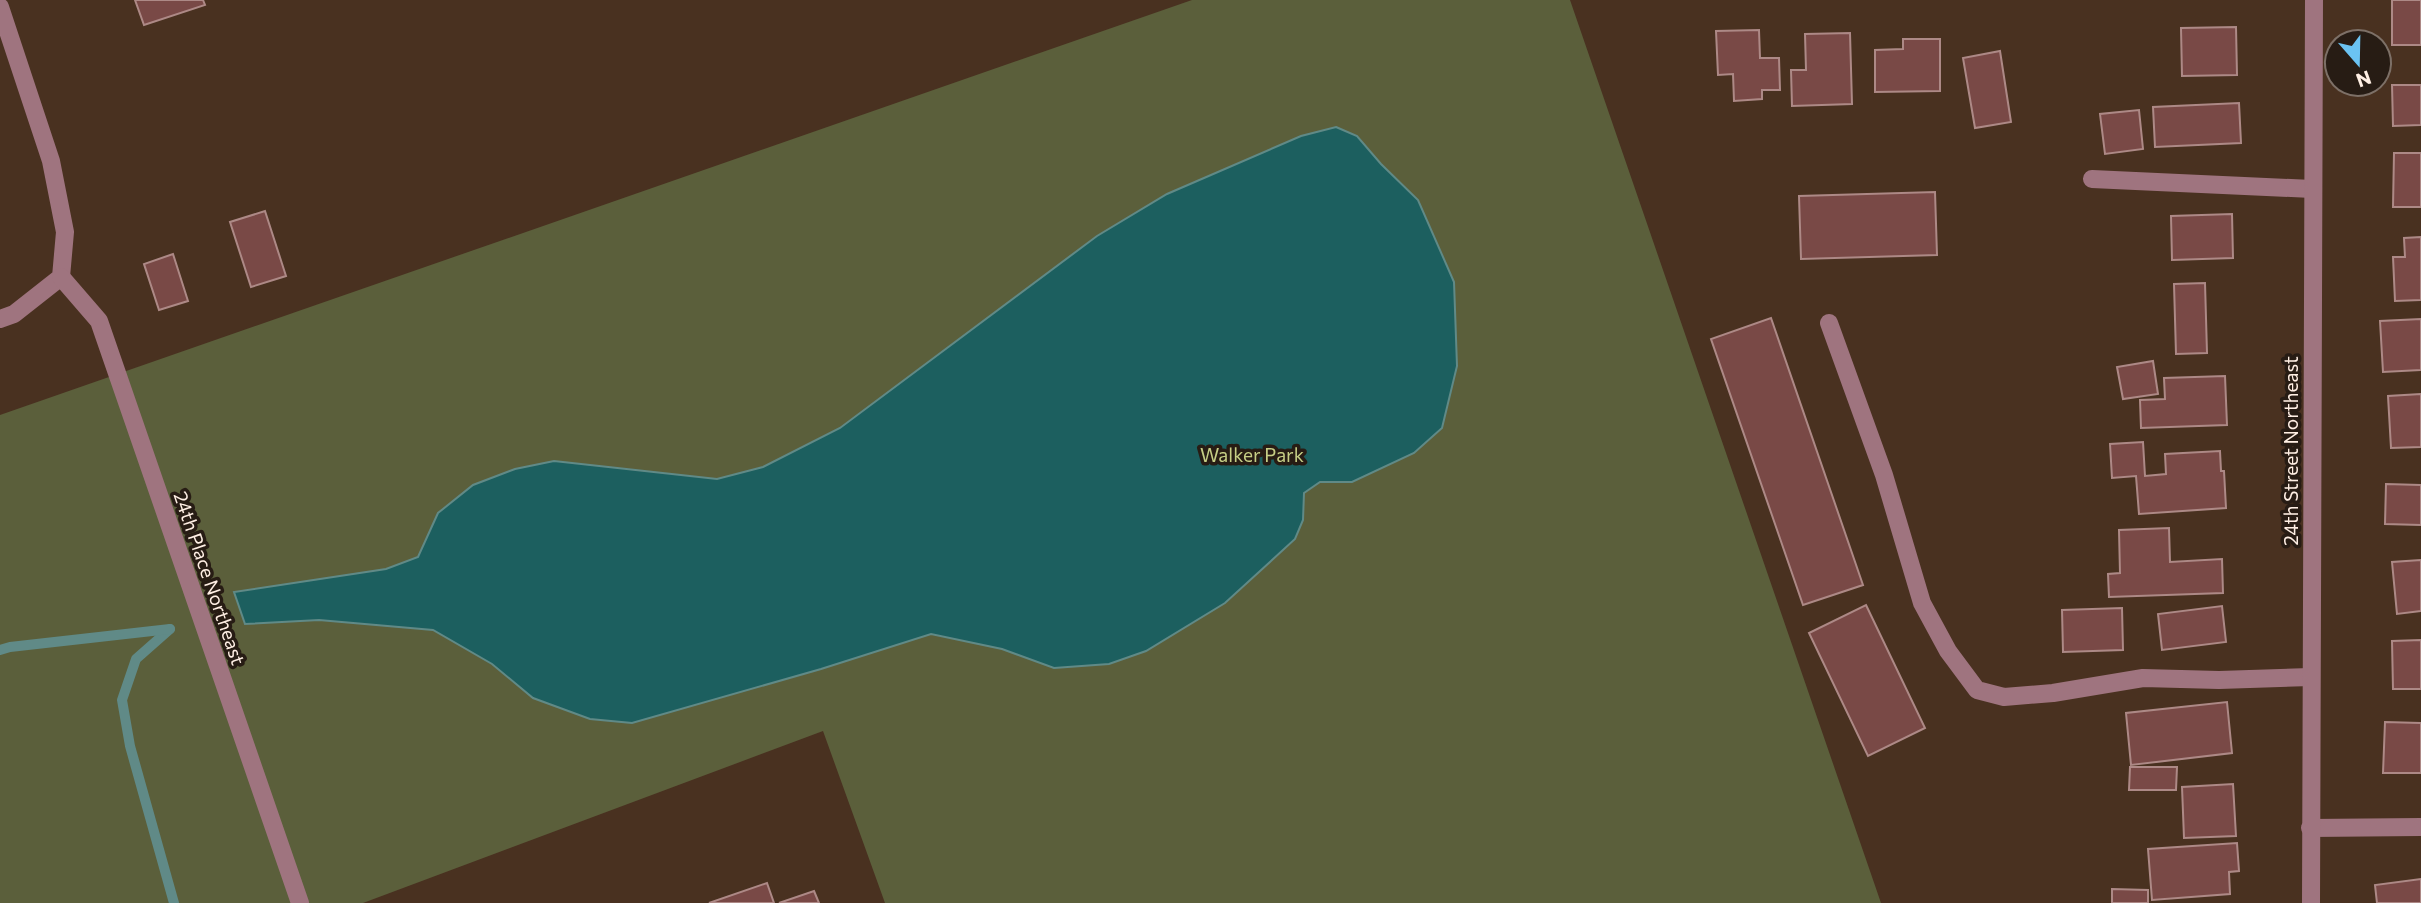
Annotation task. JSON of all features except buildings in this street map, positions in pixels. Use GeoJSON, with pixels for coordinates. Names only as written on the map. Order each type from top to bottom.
{"type":"FeatureCollection","features":[{"type":"Feature","properties":{"kind":"street","name":"24th Street Northeast"},"geometry":{"type":"LineString","coordinates":[[2311,903],[2314,0]]}},
{"type":"Feature","properties":{"kind":"street"},"geometry":{"type":"LineString","coordinates":[[0,7],[51,161],[65,232],[61,277],[14,314],[0,319]]}},
{"type":"Feature","properties":{"kind":"street"},"geometry":{"type":"LineString","coordinates":[[2092,179],[2312,189]]}},
{"type":"Feature","properties":{"kind":"street","name":"24th Place Northeast"},"geometry":{"type":"LineString","coordinates":[[61,277],[99,321],[300,903]]}},
{"type":"Feature","properties":{"kind":"street"},"geometry":{"type":"LineString","coordinates":[[1829,323],[1884,475],[1922,603],[1948,651],[1977,690],[2004,697],[2053,693],[2143,678],[2219,680],[2311,677]]}},
{"type":"Feature","properties":{"kind":"street"},"geometry":{"type":"LineString","coordinates":[[2310,828],[2421,827]]}},
{"type":"Feature","properties":{"kind":"green space","name":"Walker Park"},"geometry":{"type":"Polygon","coordinates":[[[1192,0],[1570,0],[1881,903],[885,903],[823,731],[363,903],[0,903],[0,415],[1192,0]]]}},
{"type":"Feature","properties":{"kind":"water"},"geometry":{"type":"Polygon","coordinates":[[[1336,127],[1357,136],[1418,200],[1454,282],[1457,366],[1442,428],[1414,453],[1352,482],[1320,482],[1304,493],[1303,520],[1295,539],[1225,603],[1146,651],[1109,664],[1054,668],[1002,649],[931,634],[821,669],[632,723],[590,719],[533,698],[492,664],[433,630],[319,620],[245,624],[234,592],[386,569],[418,557],[438,513],[473,485],[515,469],[554,461],[717,479],[763,467],[840,428],[1097,236],[1167,194],[1301,136],[1336,127]]]}},
{"type":"Feature","properties":{"kind":"waterway"},"geometry":{"type":"LineString","coordinates":[[170,629],[136,659],[122,700],[130,746],[174,903]]}},
{"type":"Feature","properties":{"kind":"waterway"},"geometry":{"type":"LineString","coordinates":[[0,650],[170,629]]}}]}
